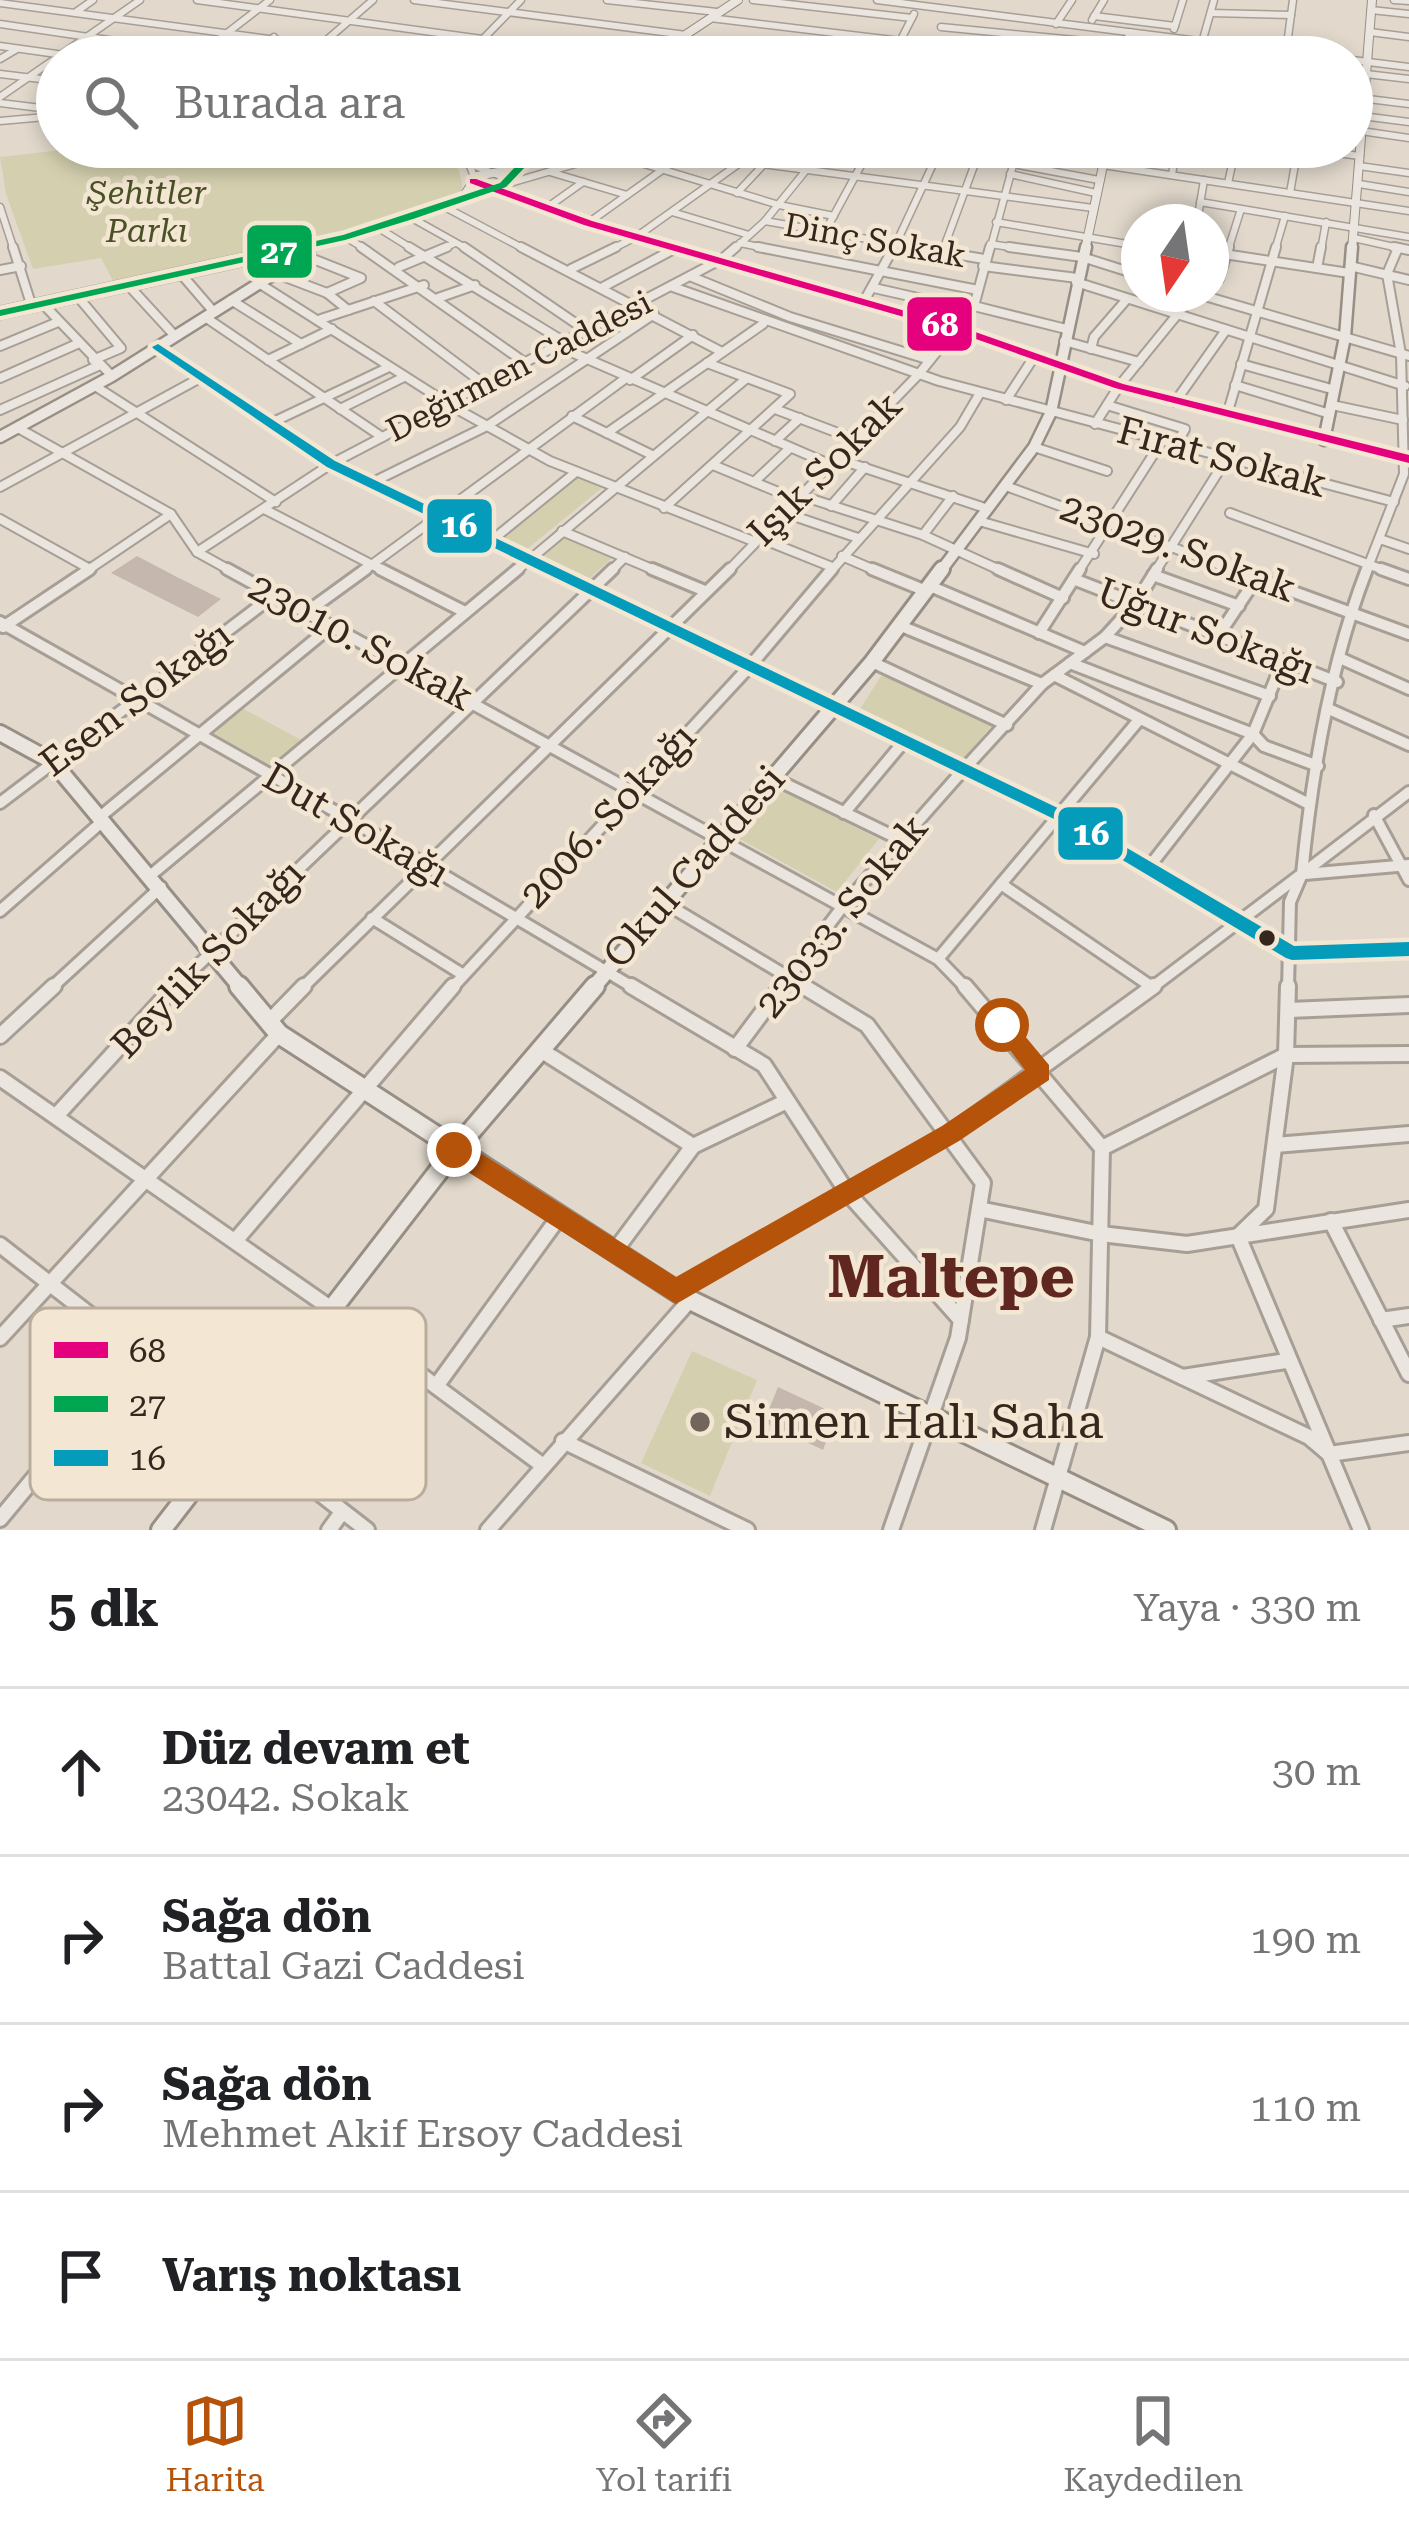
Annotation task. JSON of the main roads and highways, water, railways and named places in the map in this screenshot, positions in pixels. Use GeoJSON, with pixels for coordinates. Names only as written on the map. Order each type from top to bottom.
{"type":"FeatureCollection","features":[{"type":"Feature","properties":{"kind":"main road"},"geometry":{"type":"LineString","coordinates":[[684,36],[738,0]]}},
{"type":"Feature","properties":{"kind":"main road"},"geometry":{"type":"LineString","coordinates":[[1370,36],[1371,5]]}},
{"type":"Feature","properties":{"kind":"main road"},"geometry":{"type":"LineString","coordinates":[[462,200],[481,174],[511,168]]}},
{"type":"Feature","properties":{"kind":"main road"},"geometry":{"type":"LineString","coordinates":[[0,437],[112,376],[304,254],[503,184],[519,168]]}},
{"type":"Feature","properties":{"kind":"main road","name":"Okul Caddesi"},"geometry":{"type":"LineString","coordinates":[[335,1308],[454,1150],[872,662],[1034,447],[1051,412],[1102,168]]}},
{"type":"Feature","properties":{"kind":"main road"},"geometry":{"type":"LineString","coordinates":[[1324,440],[1345,337],[1359,168]]}},
{"type":"Feature","properties":{"kind":"main road"},"geometry":{"type":"LineString","coordinates":[[0,313],[345,237]]}},
{"type":"Feature","properties":{"kind":"main road"},"geometry":{"type":"LineString","coordinates":[[0,733],[53,762],[274,1028],[361,1089],[683,1296],[1166,1530]]}},
{"type":"Feature","properties":{"kind":"main road","name":"Okul Caddesi"},"geometry":{"type":"LineString","coordinates":[[160,1530],[184,1500]]}},
{"type":"Feature","properties":{"kind":"place","name":"Simen Halı Saha"},"geometry":{"type":"Point","coordinates":[700,1422]}},
{"type":"Feature","properties":{"kind":"district","name":"Maltepe"},"geometry":{"type":"Point","coordinates":[951,1276]}},
{"type":"Feature","properties":{"kind":"park label","name":"Şehitler Parkı"},"geometry":{"type":"Point","coordinates":[147,211]}}]}
